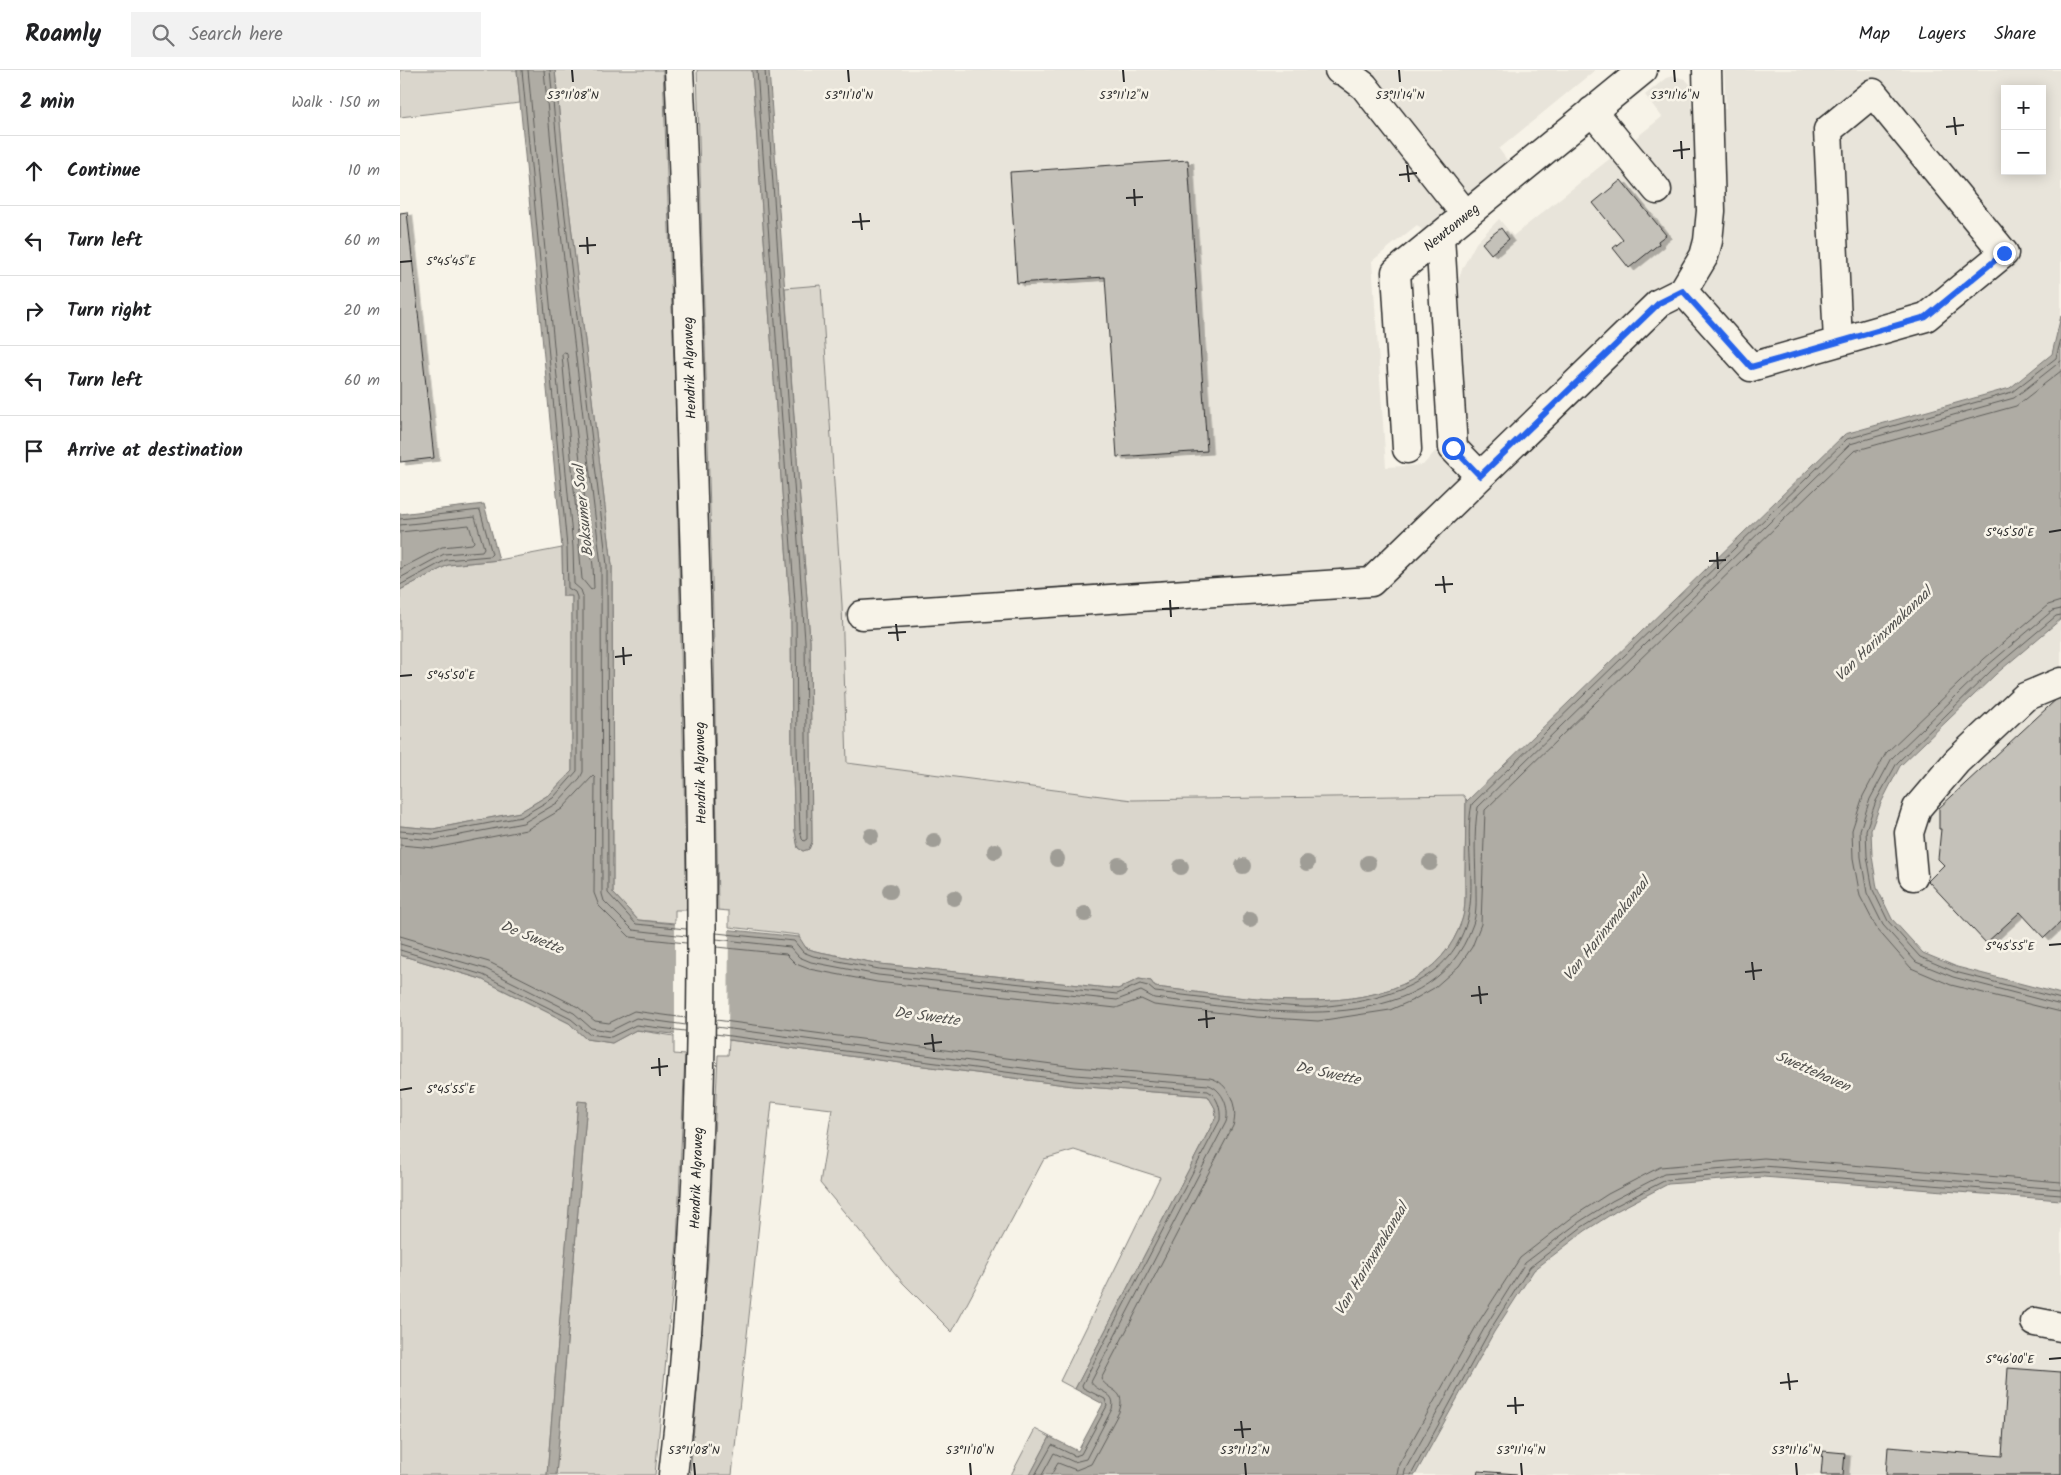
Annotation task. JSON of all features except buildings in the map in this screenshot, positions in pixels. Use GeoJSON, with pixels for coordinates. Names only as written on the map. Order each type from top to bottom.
{"type":"FeatureCollection","features":[{"type":"Feature","properties":{"kind":"street","name":"Hendrik Algraweg"},"geometry":{"type":"LineString","coordinates":[[673,1475],[693,1251],[700,1055],[701,910],[698,658],[679,70]]}},
{"type":"Feature","properties":{"kind":"street"},"geometry":{"type":"LineString","coordinates":[[1339,70],[1344,71],[1364,86],[1466,215]]}},
{"type":"Feature","properties":{"kind":"street","name":"Newtonweg"},"geometry":{"type":"LineString","coordinates":[[1407,449],[1396,272],[1643,70]]}},
{"type":"Feature","properties":{"kind":"street"},"geometry":{"type":"LineString","coordinates":[[862,614],[1371,582],[1659,303],[1683,291],[1704,256],[1711,228],[1707,70]]}},
{"type":"Feature","properties":{"kind":"street"},"geometry":{"type":"LineString","coordinates":[[1683,291],[1751,367],[1926,317],[2004,253],[1873,92],[1828,130],[1838,342]]}},
{"type":"Feature","properties":{"kind":"street"},"geometry":{"type":"LineString","coordinates":[[1592,111],[1657,190]]}},
{"type":"Feature","properties":{"kind":"street"},"geometry":{"type":"LineString","coordinates":[[1440,236],[1453,448],[1480,476]]}},
{"type":"Feature","properties":{"kind":"street"},"geometry":{"type":"LineString","coordinates":[[1913,876],[1909,833],[1917,808],[1957,761],[2026,697],[2061,682]]}},
{"type":"Feature","properties":{"kind":"street"},"geometry":{"type":"LineString","coordinates":[[2034,1322],[2061,1327]]}},
{"type":"Feature","properties":{"kind":"shaded area"},"geometry":{"type":"Polygon","coordinates":[[[400,70],[517,70],[520,103],[400,117],[400,70]]]}},
{"type":"Feature","properties":{"kind":"shaded area"},"geometry":{"type":"Polygon","coordinates":[[[555,70],[663,70],[675,388],[687,910],[675,910],[675,923],[638,920],[613,893],[612,565],[565,175],[555,70]]]}},
{"type":"Feature","properties":{"kind":"shaded area"},"geometry":{"type":"Polygon","coordinates":[[[697,70],[752,70],[791,618],[792,748],[795,831],[798,848],[803,851],[809,849],[812,842],[810,641],[785,288],[821,285],[842,605],[847,763],[1132,800],[1463,795],[1466,799],[1464,910],[1462,920],[1442,956],[1411,980],[1372,994],[1328,1000],[1281,1001],[1155,987],[1151,981],[1139,979],[1118,989],[880,964],[812,950],[802,944],[799,935],[729,927],[729,911],[718,910],[714,647],[697,70]]]}},
{"type":"Feature","properties":{"kind":"shaded area"},"geometry":{"type":"Polygon","coordinates":[[[769,70],[1595,70],[1499,149],[1509,163],[1424,232],[1417,225],[1372,261],[1386,467],[1423,465],[1441,445],[1457,285],[1462,269],[1476,243],[1499,219],[1513,236],[1662,117],[1645,95],[1666,78],[1673,76],[1685,79],[1690,84],[1692,110],[1708,110],[1726,109],[1724,70],[2061,70],[2061,316],[2053,354],[2010,388],[1845,434],[1467,801],[1463,795],[1132,800],[847,763],[794,440],[769,70]]]}},
{"type":"Feature","properties":{"kind":"shaded area"},"geometry":{"type":"Polygon","coordinates":[[[562,548],[563,596],[572,596],[572,771],[550,794],[520,812],[433,829],[400,826],[400,590],[448,565],[499,560],[562,548]]]}},
{"type":"Feature","properties":{"kind":"shaded area"},"geometry":{"type":"Polygon","coordinates":[[[2061,619],[2061,994],[1957,967],[1923,953],[1892,919],[1877,888],[1872,856],[1871,830],[1881,803],[1900,766],[1996,674],[2061,619]]]}},
{"type":"Feature","properties":{"kind":"shaded area"},"geometry":{"type":"Polygon","coordinates":[[[400,955],[481,979],[569,1023],[586,1039],[612,1043],[636,1030],[674,1036],[674,1054],[685,1055],[677,1244],[655,1475],[556,1475],[587,1102],[578,1102],[547,1475],[400,1475],[400,955]]]}},
{"type":"Feature","properties":{"kind":"shaded area"},"geometry":{"type":"Polygon","coordinates":[[[729,1040],[1073,1086],[1208,1096],[1215,1108],[1216,1117],[1075,1389],[1060,1381],[1160,1177],[1074,1150],[1044,1159],[952,1332],[903,1283],[820,1183],[832,1109],[772,1102],[732,1475],[690,1475],[708,1261],[718,1055],[728,1055],[729,1040]]]}},
{"type":"Feature","properties":{"kind":"shaded area"},"geometry":{"type":"Polygon","coordinates":[[[1763,1177],[2061,1200],[2061,1475],[1415,1475],[1494,1332],[1534,1270],[1585,1231],[1618,1210],[1668,1184],[1763,1177]]]}},
{"type":"Feature","properties":{"kind":"shaded area"},"geometry":{"type":"Polygon","coordinates":[[[1035,1429],[1050,1437],[1030,1475],[1011,1475],[1035,1429]]]}},
{"type":"Feature","properties":{"kind":"water"},"geometry":{"type":"Polygon","coordinates":[[[517,70],[555,70],[565,175],[612,565],[613,893],[638,920],[799,937],[806,948],[815,951],[880,964],[1118,989],[1139,979],[1151,981],[1155,987],[1281,1001],[1328,1000],[1372,994],[1411,980],[1442,956],[1462,920],[1465,900],[1466,799],[1467,801],[1845,434],[2010,388],[2052,354],[2061,316],[2061,619],[1996,674],[1900,766],[1881,803],[1871,830],[1872,856],[1877,888],[1892,919],[1923,953],[1957,967],[2061,994],[2061,1200],[1763,1177],[1668,1184],[1618,1210],[1585,1231],[1534,1270],[1494,1332],[1415,1475],[1030,1475],[1050,1437],[1078,1451],[1103,1404],[1075,1389],[1216,1117],[1215,1108],[1208,1096],[1073,1086],[729,1040],[636,1030],[612,1043],[586,1039],[569,1023],[481,979],[400,955],[400,826],[433,829],[520,812],[550,794],[572,771],[572,596],[563,596],[562,548],[517,70]]]}},
{"type":"Feature","properties":{"kind":"water"},"geometry":{"type":"Polygon","coordinates":[[[752,70],[769,70],[810,641],[812,842],[809,849],[803,851],[798,848],[795,831],[791,618],[752,70]]]}},
{"type":"Feature","properties":{"kind":"water"},"geometry":{"type":"Polygon","coordinates":[[[484,504],[499,560],[448,565],[400,590],[400,514],[484,504]]]}},
{"type":"Feature","properties":{"kind":"water"},"geometry":{"type":"Polygon","coordinates":[[[578,1101],[587,1102],[556,1475],[547,1475],[578,1101]]]}},
{"type":"Feature","properties":{"kind":"pier"},"geometry":{"type":"Polygon","coordinates":[[[675,921],[729,927],[728,1042],[675,1038],[675,921]]]}},
{"type":"Feature","properties":{"kind":"route"},"geometry":{"type":"LineString","coordinates":[[1453,448],[1480,476],[1659,303],[1683,291],[1751,367],[1926,317],[2004,253]]}},
{"type":"Feature","properties":{"kind":"water label","name":"Boksumer Soal"},"geometry":{"type":"Point","coordinates":[583,511]}},
{"type":"Feature","properties":{"kind":"water label","name":"Van Harinxmakanaal"},"geometry":{"type":"Point","coordinates":[1883,634]}},
{"type":"Feature","properties":{"kind":"water label","name":"Van Harinxmakanaal"},"geometry":{"type":"Point","coordinates":[1606,929]}},
{"type":"Feature","properties":{"kind":"water label","name":"De Swette"},"geometry":{"type":"Point","coordinates":[532,937]}},
{"type":"Feature","properties":{"kind":"water label","name":"De Swette"},"geometry":{"type":"Point","coordinates":[927,1016]}},
{"type":"Feature","properties":{"kind":"water label","name":"Swettehaven"},"geometry":{"type":"Point","coordinates":[1813,1071]}},
{"type":"Feature","properties":{"kind":"water label","name":"De Swette"},"geometry":{"type":"Point","coordinates":[1328,1073]}},
{"type":"Feature","properties":{"kind":"water label","name":"Van Harinxmakanaal"},"geometry":{"type":"Point","coordinates":[1371,1259]}}]}
